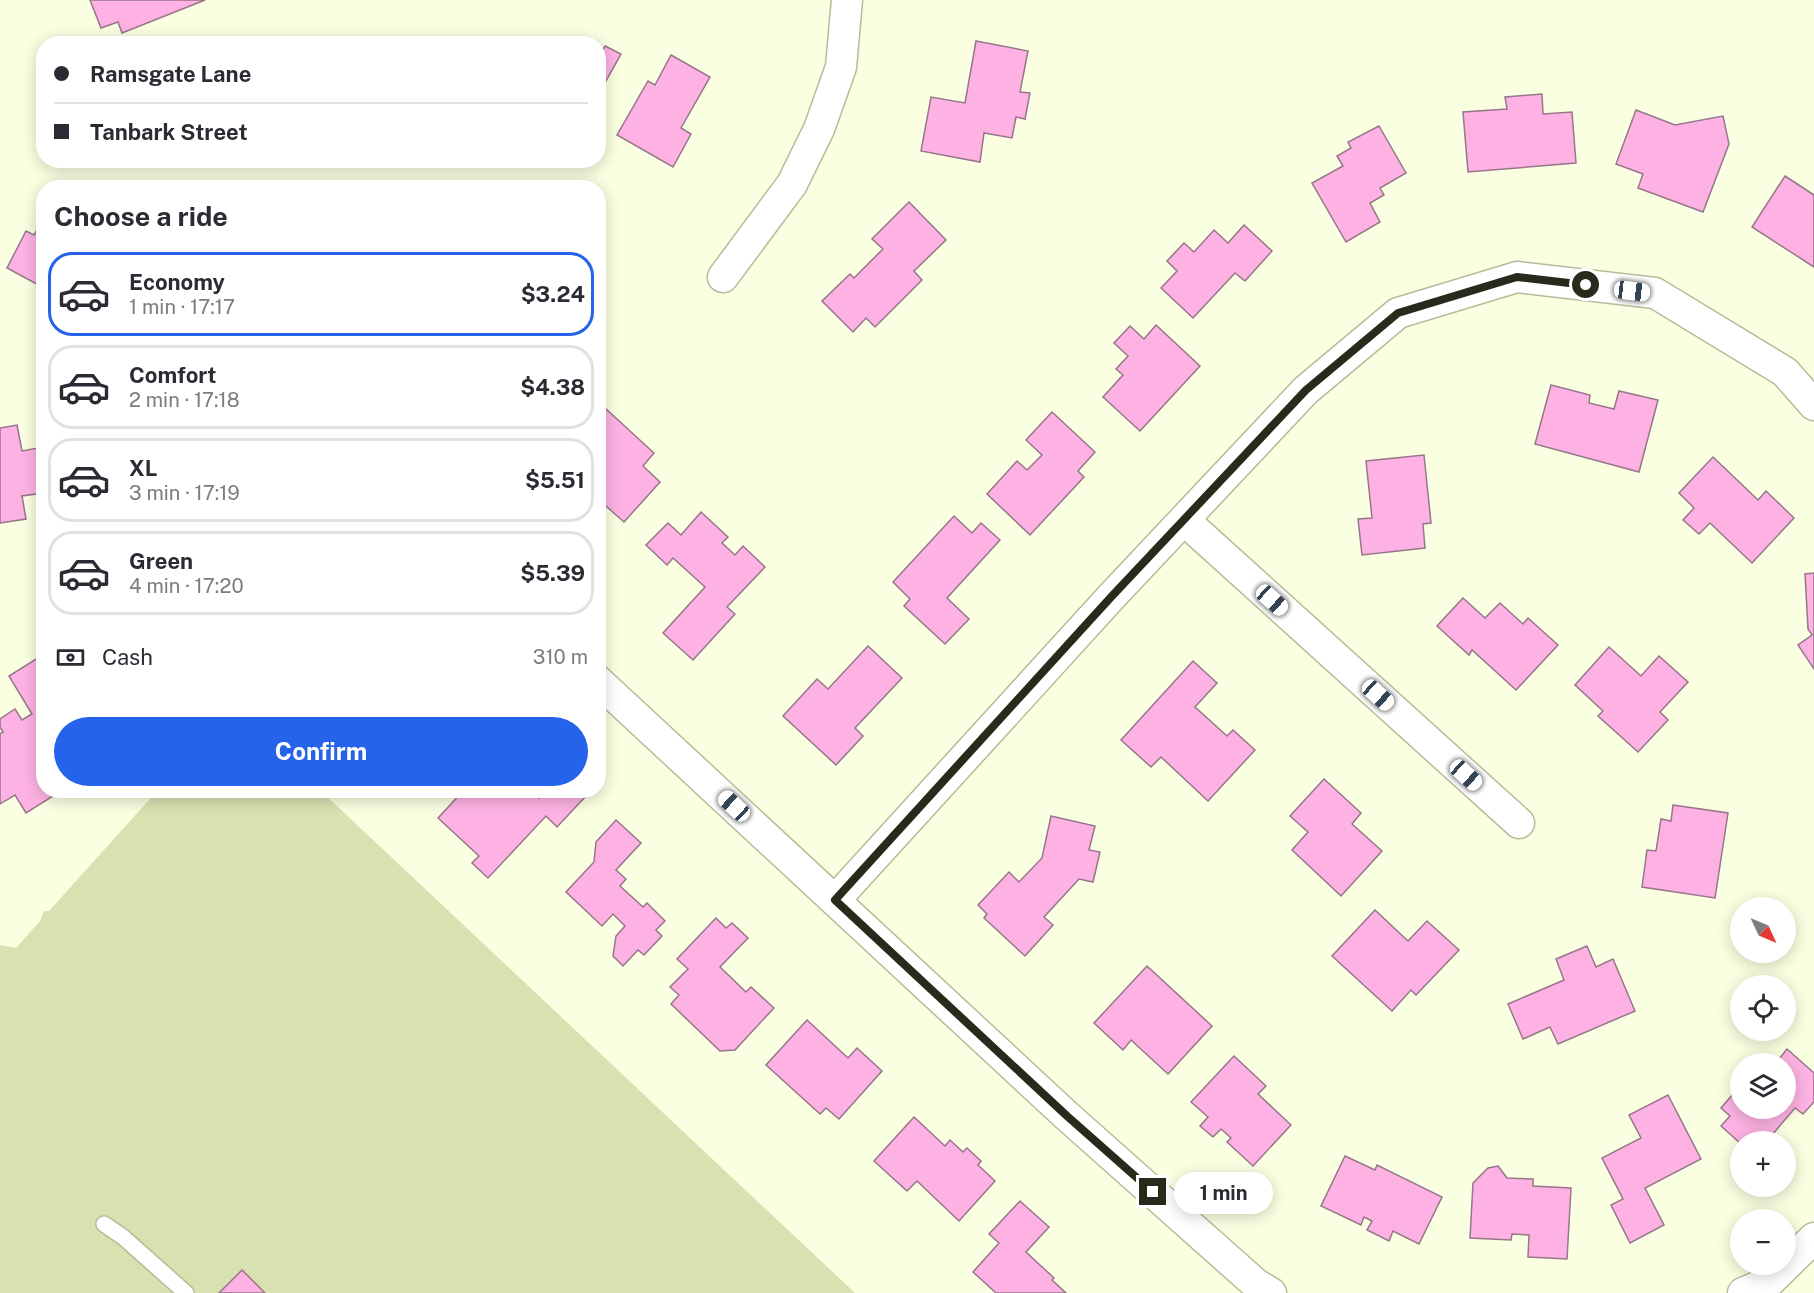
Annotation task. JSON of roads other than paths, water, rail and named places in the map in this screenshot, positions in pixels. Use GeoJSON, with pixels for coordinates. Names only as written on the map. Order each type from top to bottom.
{"type":"FeatureCollection","features":[{"type":"Feature","properties":{"kind":"street"},"geometry":{"type":"LineString","coordinates":[[723,277],[792,184],[819,129],[841,67],[847,0]]}},
{"type":"Feature","properties":{"kind":"street"},"geometry":{"type":"LineString","coordinates":[[835,900],[1306,390],[1398,313],[1517,277],[1655,293],[1785,372],[1814,405]]}},
{"type":"Feature","properties":{"kind":"street"},"geometry":{"type":"LineString","coordinates":[[1184,520],[1519,823]]}},
{"type":"Feature","properties":{"kind":"street"},"geometry":{"type":"LineString","coordinates":[[606,688],[1067,1116],[1256,1284],[1271,1293]]}},
{"type":"Feature","properties":{"kind":"street"},"geometry":{"type":"LineString","coordinates":[[1743,1293],[1774,1287],[1814,1238]]}},
{"type":"Feature","properties":{"kind":"lane"},"geometry":{"type":"LineString","coordinates":[[104,1224],[123,1237],[186,1293]]}}]}
